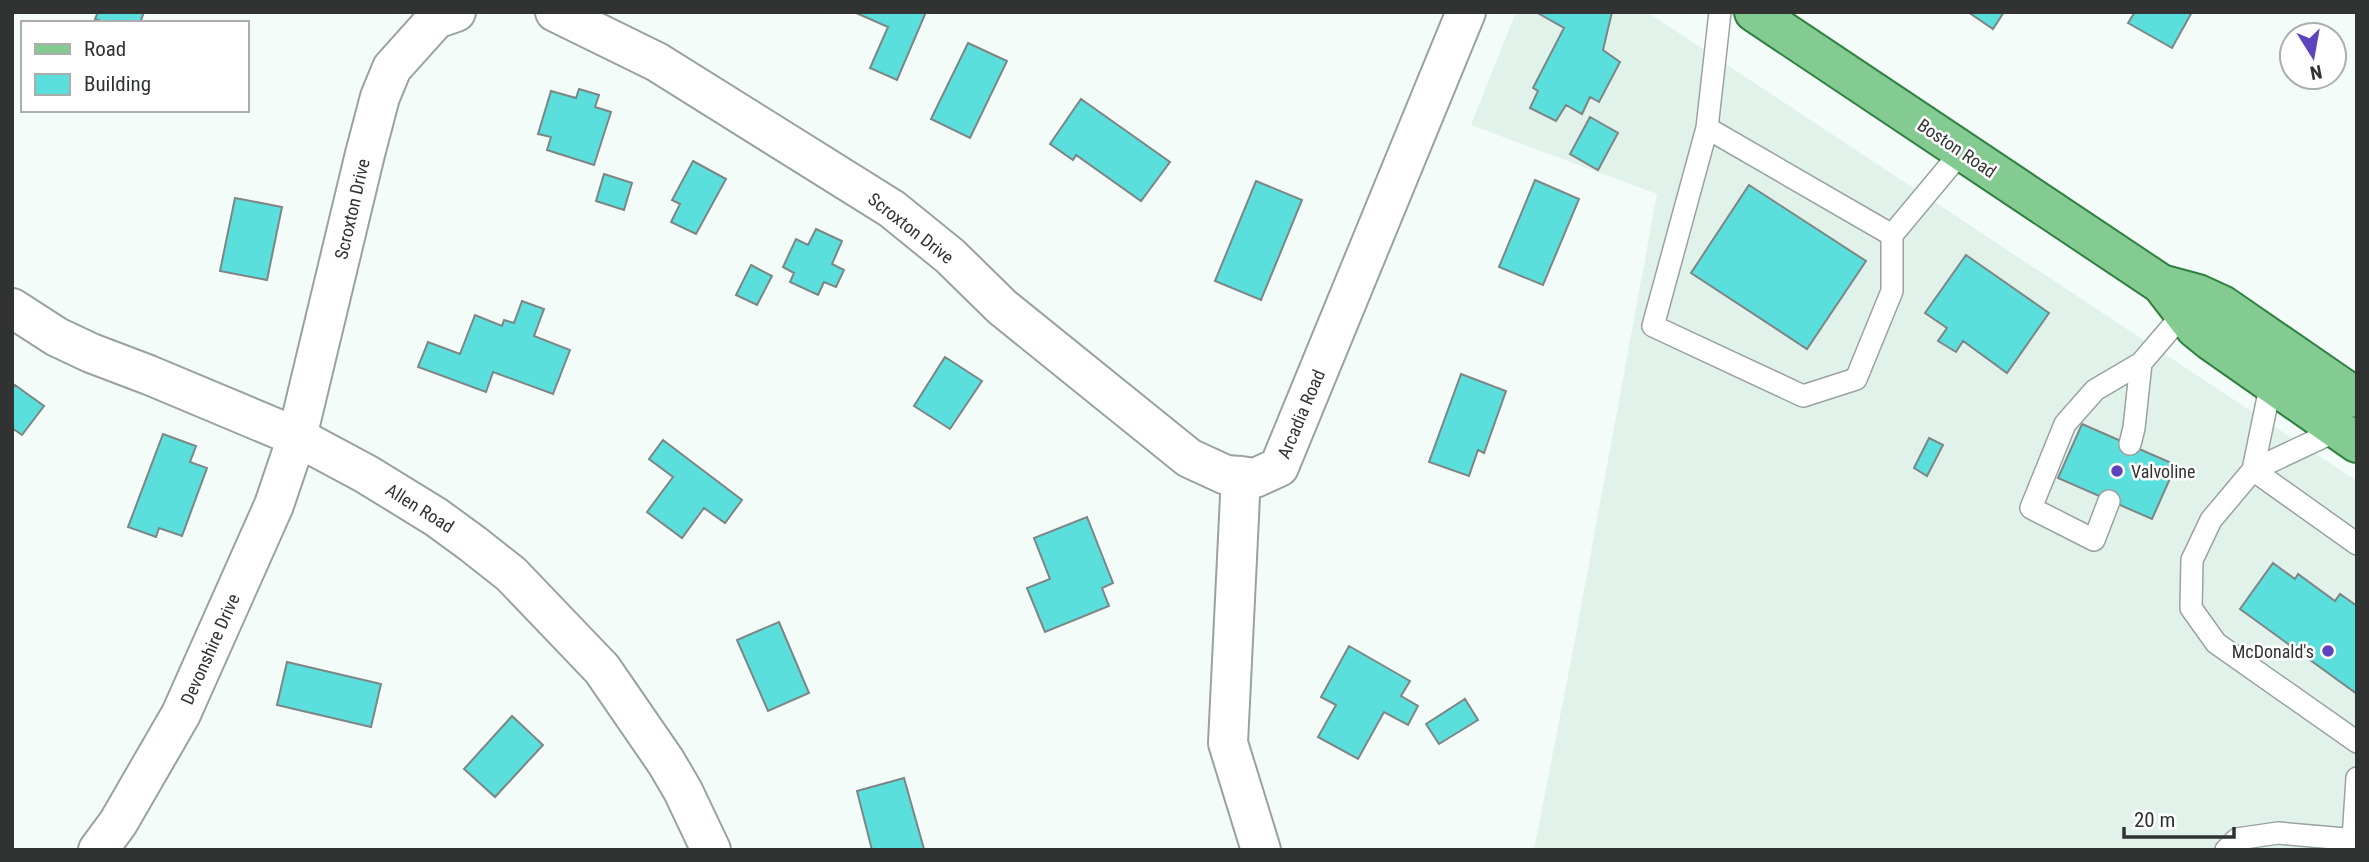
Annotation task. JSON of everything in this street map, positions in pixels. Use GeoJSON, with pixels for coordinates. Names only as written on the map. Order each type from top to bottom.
{"type":"FeatureCollection","features":[{"type":"Feature","properties":{"kind":"main road","name":"Boston Road"},"geometry":{"type":"LineString","coordinates":[[1754,12],[1962,151],[2172,299],[2195,328],[2271,383],[2351,424]]}},
{"type":"Feature","properties":{"kind":"main road","name":"Boston Road"},"geometry":{"type":"LineString","coordinates":[[2172,299],[2198,294],[2222,305],[2351,424]]}},
{"type":"Feature","properties":{"kind":"street","name":"Scroxton Drive"},"geometry":{"type":"LineString","coordinates":[[297,437],[380,97],[392,68],[417,37],[436,19],[456,12]]}},
{"type":"Feature","properties":{"kind":"street","name":"Scroxton Drive"},"geometry":{"type":"LineString","coordinates":[[555,12],[657,62],[892,209],[950,256],[1002,307],[1188,458],[1226,475],[1241,476]]}},
{"type":"Feature","properties":{"kind":"street","name":"Arcadia Road"},"geometry":{"type":"LineString","coordinates":[[1241,476],[1255,478],[1279,467],[1466,12]]}},
{"type":"Feature","properties":{"kind":"street","name":"Allen Road"},"geometry":{"type":"LineString","coordinates":[[12,308],[57,337],[91,353],[297,437],[366,474],[436,517],[511,575],[608,678],[672,771],[711,850]]}},
{"type":"Feature","properties":{"kind":"street","name":"Devonshire Drive"},"geometry":{"type":"LineString","coordinates":[[98,850],[118,823],[181,714],[274,505],[297,437]]}},
{"type":"Feature","properties":{"kind":"street"},"geometry":{"type":"LineString","coordinates":[[1241,476],[1228,743],[1261,850]]}},
{"type":"Feature","properties":{"kind":"lane"},"geometry":{"type":"LineString","coordinates":[[1720,12],[1707,128],[1653,326],[1803,396],[1856,379],[1892,291],[1892,235],[1962,151]]}},
{"type":"Feature","properties":{"kind":"lane"},"geometry":{"type":"LineString","coordinates":[[1707,128],[1892,235]]}},
{"type":"Feature","properties":{"kind":"lane"},"geometry":{"type":"LineString","coordinates":[[2130,444],[2141,363],[2172,299]]}},
{"type":"Feature","properties":{"kind":"lane"},"geometry":{"type":"LineString","coordinates":[[2109,500],[2094,540],[2031,508],[2064,425],[2095,390],[2141,363]]}},
{"type":"Feature","properties":{"kind":"lane"},"geometry":{"type":"LineString","coordinates":[[2253,470],[2271,383]]}},
{"type":"Feature","properties":{"kind":"lane"},"geometry":{"type":"LineString","coordinates":[[2351,424],[2253,470],[2211,520],[2192,560],[2191,608],[2216,643],[2357,742]]}},
{"type":"Feature","properties":{"kind":"lane"},"geometry":{"type":"LineString","coordinates":[[2253,470],[2357,544]]}},
{"type":"Feature","properties":{"kind":"lane"},"geometry":{"type":"LineString","coordinates":[[2226,850],[2237,839],[2278,833],[2355,840],[2357,778]]}},
{"type":"Feature","properties":{"kind":"shaded area"},"geometry":{"type":"Polygon","coordinates":[[[1516,12],[1647,12],[2357,481],[2357,850],[1534,850],[1657,194],[1471,125],[1516,12]]]}},
{"type":"Feature","properties":{"kind":"building"},"geometry":{"type":"Polygon","coordinates":[[[98,12],[144,12],[141,21],[95,19],[98,12]]]}},
{"type":"Feature","properties":{"kind":"building"},"geometry":{"type":"Polygon","coordinates":[[[854,12],[926,12],[897,80],[870,68],[888,27],[854,12]]]}},
{"type":"Feature","properties":{"kind":"building"},"geometry":{"type":"Polygon","coordinates":[[[1536,12],[1612,12],[1603,50],[1620,62],[1599,102],[1590,97],[1582,114],[1566,105],[1556,121],[1530,108],[1538,91],[1533,88],[1564,28],[1536,12]]]}},
{"type":"Feature","properties":{"kind":"building"},"geometry":{"type":"Polygon","coordinates":[[[1968,12],[2004,12],[1993,29],[1968,12]]]}},
{"type":"Feature","properties":{"kind":"building"},"geometry":{"type":"Polygon","coordinates":[[[2135,12],[2192,12],[2172,48],[2128,23],[2135,12]]]}},
{"type":"Feature","properties":{"kind":"building"},"geometry":{"type":"Polygon","coordinates":[[[968,43],[1007,61],[970,138],[931,119],[968,43]]]}},
{"type":"Feature","properties":{"kind":"building"},"geometry":{"type":"Polygon","coordinates":[[[579,89],[599,95],[595,107],[611,112],[594,165],[547,150],[551,137],[538,134],[551,91],[576,98],[579,89]]]}},
{"type":"Feature","properties":{"kind":"building"},"geometry":{"type":"Polygon","coordinates":[[[1081,99],[1170,162],[1141,201],[1076,155],[1073,160],[1050,144],[1081,99]]]}},
{"type":"Feature","properties":{"kind":"building"},"geometry":{"type":"Polygon","coordinates":[[[1590,117],[1618,133],[1598,170],[1570,154],[1590,117]]]}},
{"type":"Feature","properties":{"kind":"building"},"geometry":{"type":"Polygon","coordinates":[[[693,161],[726,179],[696,234],[671,222],[680,204],[672,200],[693,161]]]}},
{"type":"Feature","properties":{"kind":"building"},"geometry":{"type":"Polygon","coordinates":[[[604,174],[632,183],[624,210],[596,201],[604,174]]]}},
{"type":"Feature","properties":{"kind":"building"},"geometry":{"type":"Polygon","coordinates":[[[1535,180],[1579,199],[1543,285],[1499,267],[1535,180]]]}},
{"type":"Feature","properties":{"kind":"building"},"geometry":{"type":"Polygon","coordinates":[[[1256,181],[1302,200],[1261,300],[1215,281],[1256,181]]]}},
{"type":"Feature","properties":{"kind":"building"},"geometry":{"type":"Polygon","coordinates":[[[1749,185],[1866,261],[1807,349],[1691,273],[1749,185]]]}},
{"type":"Feature","properties":{"kind":"building"},"geometry":{"type":"Polygon","coordinates":[[[235,198],[282,207],[267,280],[220,271],[235,198]]]}},
{"type":"Feature","properties":{"kind":"building"},"geometry":{"type":"Polygon","coordinates":[[[816,229],[842,241],[832,264],[844,270],[836,287],[824,282],[818,295],[790,282],[794,273],[783,267],[796,239],[808,245],[816,229]]]}},
{"type":"Feature","properties":{"kind":"building"},"geometry":{"type":"Polygon","coordinates":[[[1966,255],[2049,313],[2007,373],[1963,341],[1956,352],[1938,341],[1947,328],[1925,313],[1966,255]]]}},
{"type":"Feature","properties":{"kind":"building"},"geometry":{"type":"Polygon","coordinates":[[[751,265],[772,276],[757,305],[736,295],[751,265]]]}},
{"type":"Feature","properties":{"kind":"building"},"geometry":{"type":"Polygon","coordinates":[[[522,301],[544,309],[534,336],[570,350],[553,394],[493,372],[486,392],[418,367],[428,342],[460,354],[475,315],[502,326],[504,320],[514,323],[522,301]]]}},
{"type":"Feature","properties":{"kind":"building"},"geometry":{"type":"Polygon","coordinates":[[[945,357],[982,381],[950,429],[914,406],[945,357]]]}},
{"type":"Feature","properties":{"kind":"building"},"geometry":{"type":"Polygon","coordinates":[[[1461,374],[1506,391],[1484,453],[1478,450],[1469,476],[1429,462],[1461,374]]]}},
{"type":"Feature","properties":{"kind":"building"},"geometry":{"type":"Polygon","coordinates":[[[15,385],[44,406],[22,435],[12,428],[12,389],[15,385]]]}},
{"type":"Feature","properties":{"kind":"building","name":"Valvoline"},"geometry":{"type":"Polygon","coordinates":[[[2082,424],[2176,465],[2152,519],[2058,478],[2082,424]]]}},
{"type":"Feature","properties":{"kind":"building"},"geometry":{"type":"Polygon","coordinates":[[[163,434],[196,446],[190,462],[207,468],[182,536],[159,528],[156,537],[128,527],[163,434]]]}},
{"type":"Feature","properties":{"kind":"building"},"geometry":{"type":"Polygon","coordinates":[[[1929,438],[1943,445],[1927,476],[1914,468],[1929,438]]]}},
{"type":"Feature","properties":{"kind":"building"},"geometry":{"type":"Polygon","coordinates":[[[663,440],[742,500],[725,523],[704,508],[682,538],[647,512],[673,477],[649,459],[663,440]]]}},
{"type":"Feature","properties":{"kind":"building"},"geometry":{"type":"Polygon","coordinates":[[[1087,517],[1113,583],[1102,588],[1109,606],[1045,632],[1027,588],[1050,579],[1034,538],[1087,517]]]}},
{"type":"Feature","properties":{"kind":"building","name":"McDonald's"},"geometry":{"type":"Polygon","coordinates":[[[2273,563],[2295,579],[2298,574],[2335,601],[2340,594],[2357,606],[2357,694],[2240,609],[2273,563]]]}},
{"type":"Feature","properties":{"kind":"building"},"geometry":{"type":"Polygon","coordinates":[[[779,622],[809,693],[768,711],[737,640],[779,622]]]}},
{"type":"Feature","properties":{"kind":"building"},"geometry":{"type":"Polygon","coordinates":[[[1349,646],[1410,681],[1401,696],[1418,706],[1408,725],[1384,712],[1358,759],[1318,737],[1336,705],[1321,697],[1349,646]]]}},
{"type":"Feature","properties":{"kind":"building"},"geometry":{"type":"Polygon","coordinates":[[[287,662],[381,684],[371,727],[277,705],[287,662]]]}},
{"type":"Feature","properties":{"kind":"building"},"geometry":{"type":"Polygon","coordinates":[[[1465,699],[1478,720],[1439,744],[1426,724],[1465,699]]]}},
{"type":"Feature","properties":{"kind":"building"},"geometry":{"type":"Polygon","coordinates":[[[512,716],[543,745],[495,797],[464,769],[512,716]]]}},
{"type":"Feature","properties":{"kind":"building"},"geometry":{"type":"Polygon","coordinates":[[[904,778],[924,849],[872,850],[857,791],[904,778]]]}},
{"type":"Feature","properties":{"kind":"place","name":"Valvoline"},"geometry":{"type":"Point","coordinates":[2117,471]}},
{"type":"Feature","properties":{"kind":"place","name":"McDonald's"},"geometry":{"type":"Point","coordinates":[2328,651]}}]}
